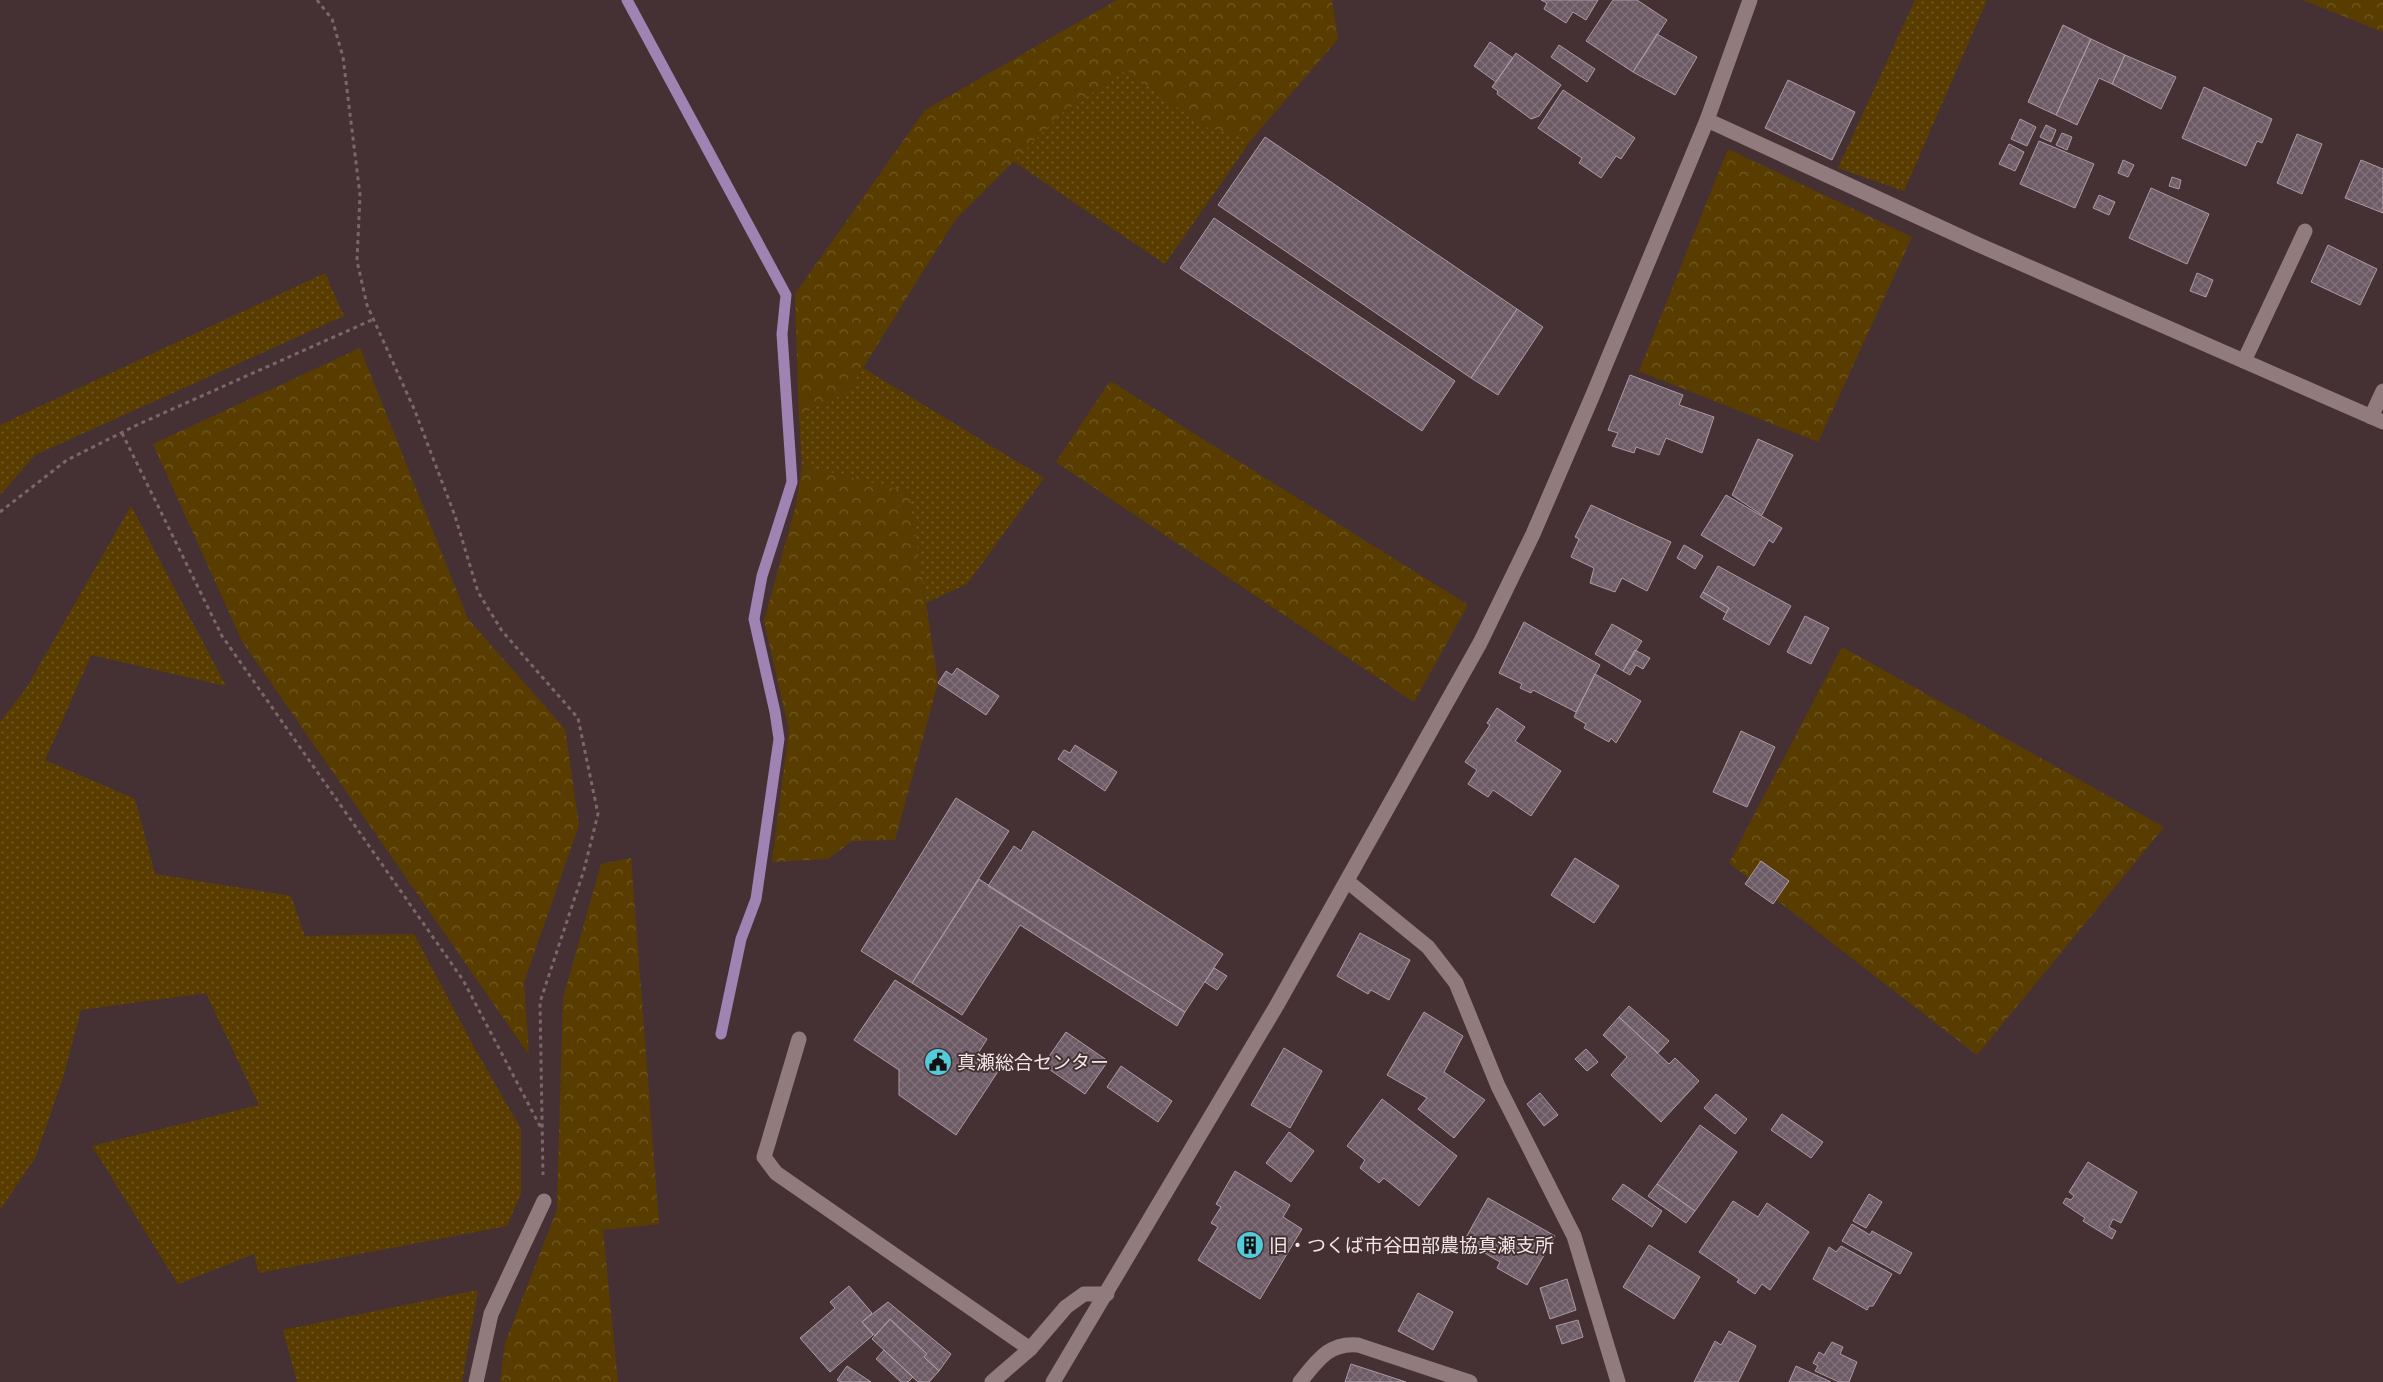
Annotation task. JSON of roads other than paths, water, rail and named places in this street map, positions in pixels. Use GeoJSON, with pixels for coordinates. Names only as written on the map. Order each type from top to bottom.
{"type":"FeatureCollection","features":[{"type":"Feature","properties":{"kind":"street"},"geometry":{"type":"LineString","coordinates":[[1053,1382],[1277,1005],[1480,643],[1533,534],[1707,120],[1750,0]]}},
{"type":"Feature","properties":{"kind":"street"},"geometry":{"type":"LineString","coordinates":[[1707,120],[1979,245],[2377,420],[2383,391]]}},
{"type":"Feature","properties":{"kind":"street"},"geometry":{"type":"LineString","coordinates":[[2244,361],[2305,231]]}},
{"type":"Feature","properties":{"kind":"street"},"geometry":{"type":"LineString","coordinates":[[1347,881],[1428,947],[1456,983],[1498,1086],[1574,1236],[1618,1382]]}},
{"type":"Feature","properties":{"kind":"street"},"geometry":{"type":"LineString","coordinates":[[799,1039],[764,1157],[776,1173],[1030,1349]]}},
{"type":"Feature","properties":{"kind":"street"},"geometry":{"type":"LineString","coordinates":[[476,1382],[491,1314],[544,1201]]}},
{"type":"Feature","properties":{"kind":"street"},"geometry":{"type":"LineString","coordinates":[[992,1382],[1030,1349],[1066,1307],[1084,1294],[1107,1294]]}},
{"type":"Feature","properties":{"kind":"street"},"geometry":{"type":"LineString","coordinates":[[1300,1382],[1315,1362],[1335,1346],[1344,1344],[1358,1345],[1470,1382]]}},
{"type":"Feature","properties":{"kind":"waterway"},"geometry":{"type":"LineString","coordinates":[[627,0],[786,295],[782,334],[792,482],[762,576],[754,619],[775,712],[779,739],[756,899],[741,939],[721,1034]]}},
{"type":"Feature","properties":{"kind":"place","name":"真瀬総合センター"},"geometry":{"type":"Point","coordinates":[938,1062]}},
{"type":"Feature","properties":{"kind":"place","name":"旧・つくば市谷田部農協真瀬支所"},"geometry":{"type":"Point","coordinates":[1250,1245]}}]}
